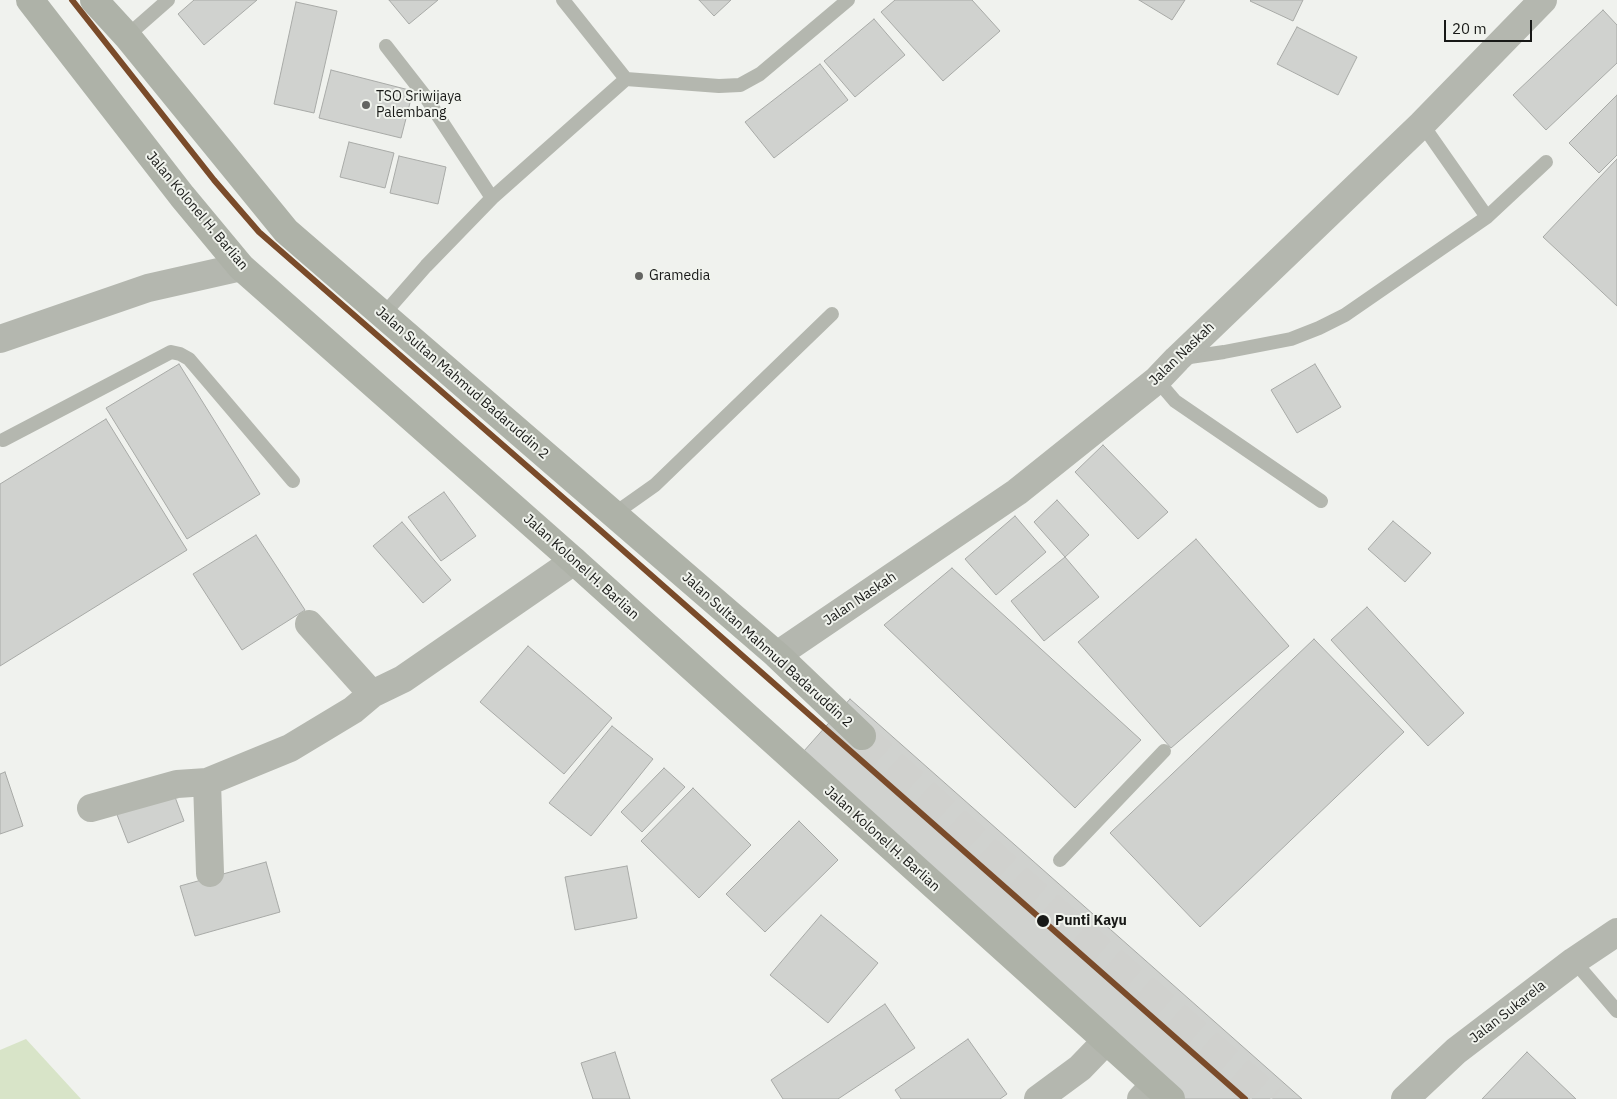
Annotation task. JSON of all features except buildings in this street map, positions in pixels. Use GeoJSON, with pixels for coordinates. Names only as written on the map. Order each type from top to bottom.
{"type":"FeatureCollection","features":[{"type":"Feature","properties":{"kind":"highway","name":"Jalan Kolonel H. Barlian"},"geometry":{"type":"LineString","coordinates":[[30,0],[182,196],[241,267],[574,561],[1106,1041],[1155,1094]]}},
{"type":"Feature","properties":{"kind":"highway","name":"Jalan Sultan Mahmud Badaruddin 2"},"geometry":{"type":"LineString","coordinates":[[94,0],[127,36],[286,231],[777,656],[862,736]]}},
{"type":"Feature","properties":{"kind":"street","name":"Jalan Naskah"},"geometry":{"type":"LineString","coordinates":[[777,656],[1017,492],[1157,380],[1177,358],[1422,124],[1542,0]]}},
{"type":"Feature","properties":{"kind":"street"},"geometry":{"type":"LineString","coordinates":[[0,339],[148,288],[241,267]]}},
{"type":"Feature","properties":{"kind":"street"},"geometry":{"type":"LineString","coordinates":[[92,808],[177,784],[207,782],[290,748],[353,710],[372,694],[404,679],[574,561]]}},
{"type":"Feature","properties":{"kind":"street"},"geometry":{"type":"LineString","coordinates":[[309,624],[372,694]]}},
{"type":"Feature","properties":{"kind":"street"},"geometry":{"type":"LineString","coordinates":[[207,782],[210,873]]}},
{"type":"Feature","properties":{"kind":"street","name":"Jalan Sukarela"},"geometry":{"type":"LineString","coordinates":[[1405,1099],[1456,1051],[1574,961],[1617,932]]}},
{"type":"Feature","properties":{"kind":"street"},"geometry":{"type":"LineString","coordinates":[[1038,1099],[1080,1068],[1106,1041]]}},
{"type":"Feature","properties":{"kind":"lane"},"geometry":{"type":"LineString","coordinates":[[127,36],[168,0]]}},
{"type":"Feature","properties":{"kind":"lane"},"geometry":{"type":"LineString","coordinates":[[563,0],[626,79]]}},
{"type":"Feature","properties":{"kind":"lane"},"geometry":{"type":"LineString","coordinates":[[383,315],[426,266],[492,198],[626,79],[718,86],[740,85],[760,74],[848,0]]}},
{"type":"Feature","properties":{"kind":"lane"},"geometry":{"type":"LineString","coordinates":[[386,46],[425,96],[492,198]]}},
{"type":"Feature","properties":{"kind":"lane"},"geometry":{"type":"LineString","coordinates":[[1422,124],[1487,217]]}},
{"type":"Feature","properties":{"kind":"lane"},"geometry":{"type":"LineString","coordinates":[[1177,358],[1224,352],[1291,339],[1345,315],[1487,217],[1546,162]]}},
{"type":"Feature","properties":{"kind":"lane"},"geometry":{"type":"LineString","coordinates":[[614,514],[655,485],[832,314]]}},
{"type":"Feature","properties":{"kind":"lane"},"geometry":{"type":"LineString","coordinates":[[1,439],[171,352],[189,359],[293,481]]}},
{"type":"Feature","properties":{"kind":"lane"},"geometry":{"type":"LineString","coordinates":[[1157,380],[1175,401],[1321,501]]}},
{"type":"Feature","properties":{"kind":"lane"},"geometry":{"type":"LineString","coordinates":[[1060,860],[1164,751]]}},
{"type":"Feature","properties":{"kind":"lane"},"geometry":{"type":"LineString","coordinates":[[1574,961],[1617,1011]]}},
{"type":"Feature","properties":{"kind":"green space"},"geometry":{"type":"Polygon","coordinates":[[[26,1039],[81,1099],[0,1099],[0,1050],[26,1039]]]}},
{"type":"Feature","properties":{"kind":"tunnel"},"geometry":{"type":"LineString","coordinates":[[862,736],[1032,891],[1272,1099]]}},
{"type":"Feature","properties":{"kind":"transit line"},"geometry":{"type":"LineString","coordinates":[[72,0],[214,180],[259,232],[1245,1099]]}},
{"type":"Feature","properties":{"kind":"place","name":"TSO Sriwijaya Palembang"},"geometry":{"type":"Point","coordinates":[366,105]}},
{"type":"Feature","properties":{"kind":"place","name":"Gramedia"},"geometry":{"type":"Point","coordinates":[639,276]}},
{"type":"Feature","properties":{"kind":"place","name":"Punti Kayu"},"geometry":{"type":"Point","coordinates":[1043,921]}}]}
